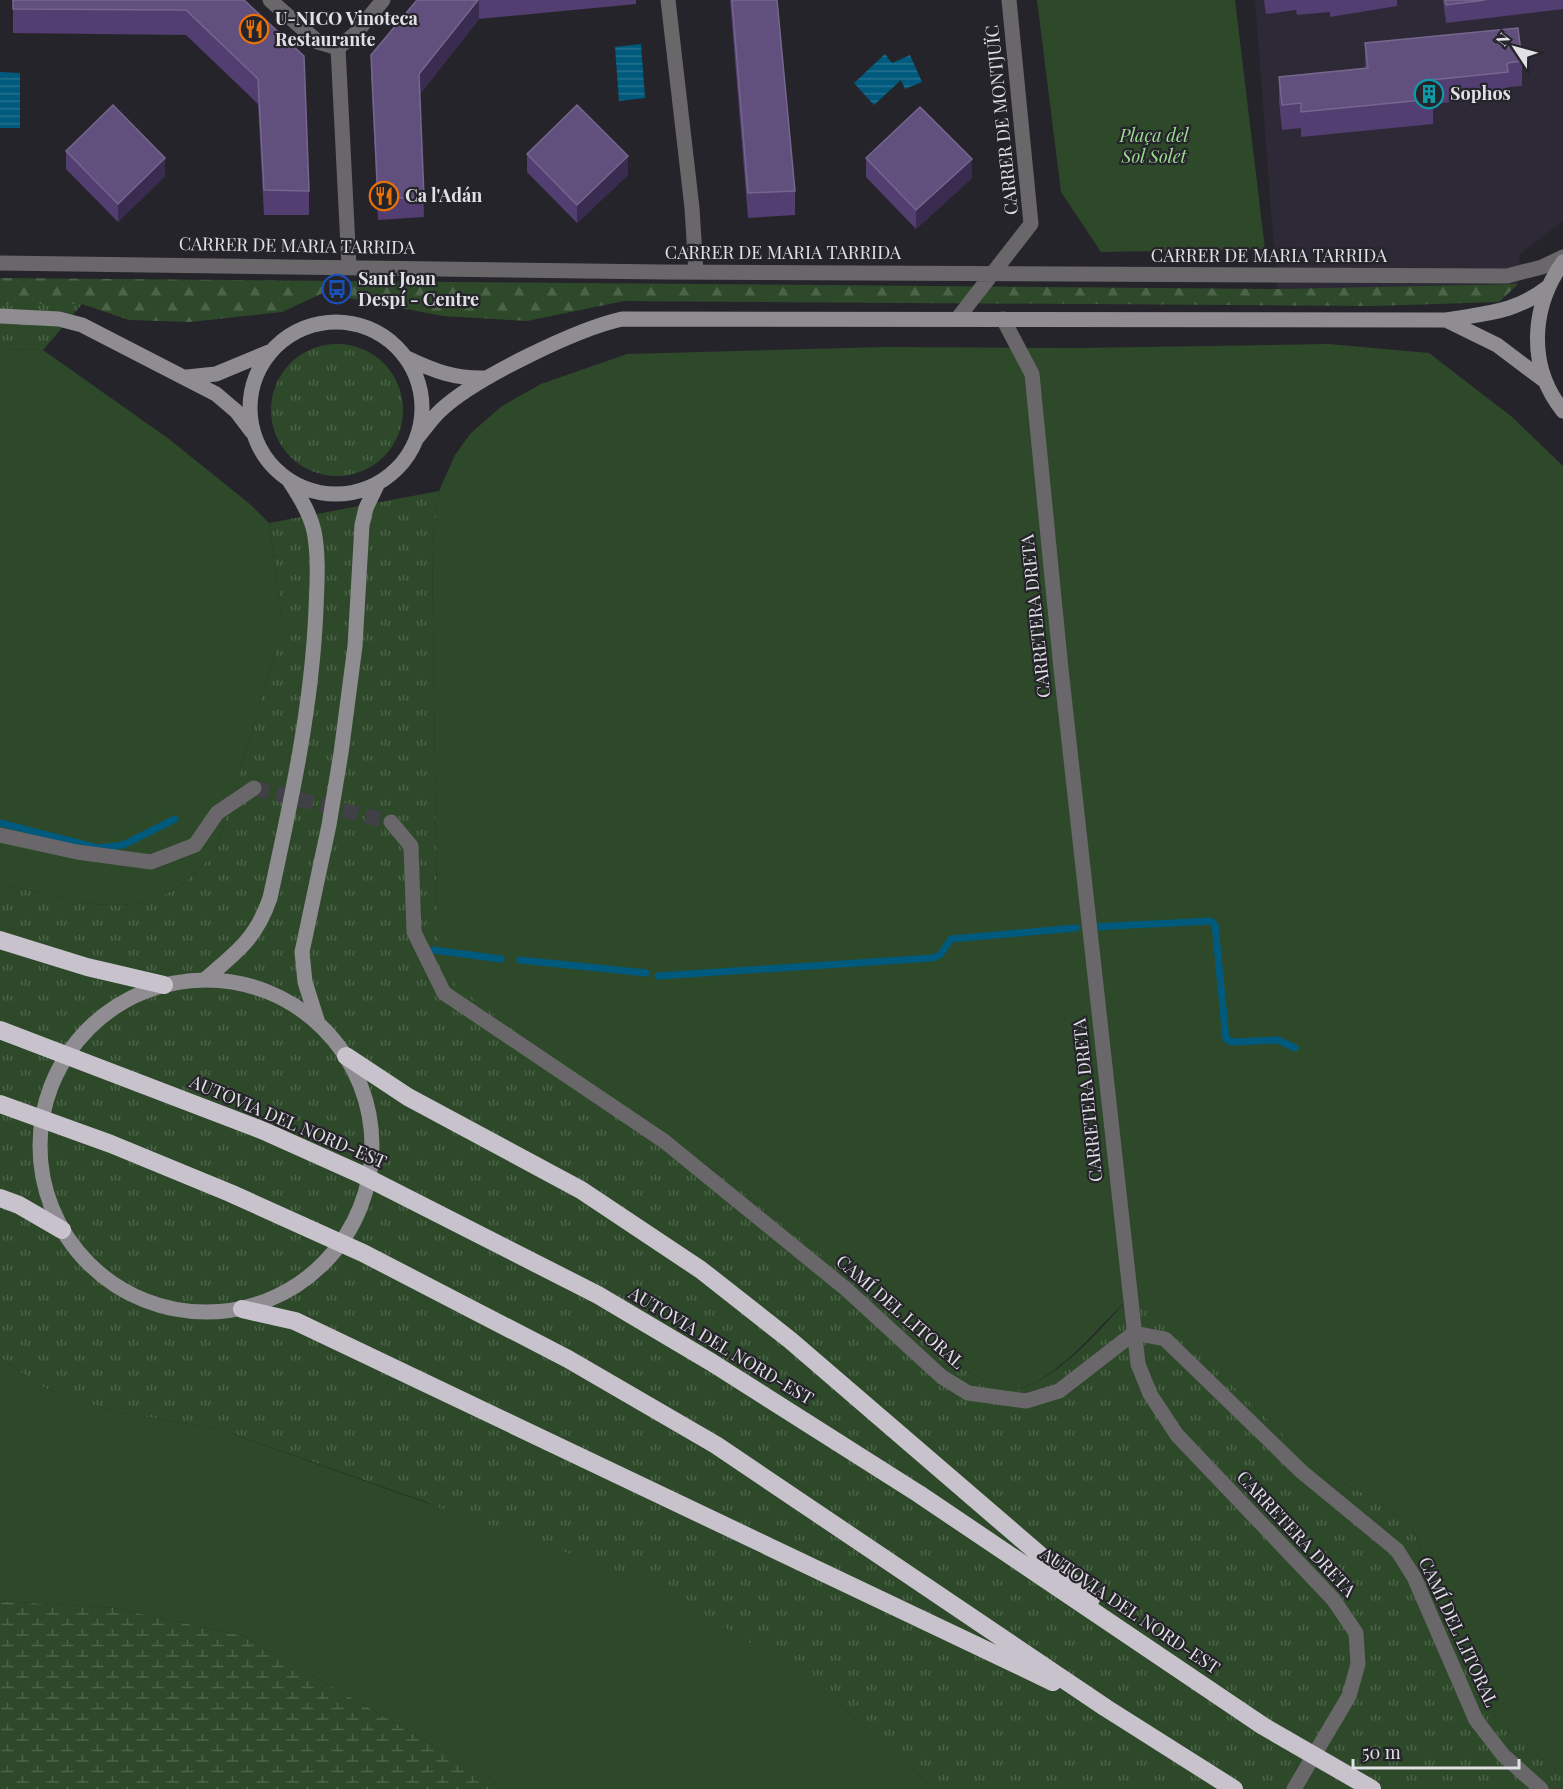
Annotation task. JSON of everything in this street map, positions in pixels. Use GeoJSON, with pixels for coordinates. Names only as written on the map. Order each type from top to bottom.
{"type":"FeatureCollection","features":[{"type":"Feature","properties":{"kind":"highway"},"geometry":{"type":"LineString","coordinates":[[0,940],[87,967],[164,985]]}},
{"type":"Feature","properties":{"kind":"highway","name":"AUTOVIA DEL NORD-EST"},"geometry":{"type":"LineString","coordinates":[[0,1030],[264,1131],[360,1174],[598,1295],[711,1362],[919,1494],[1263,1726],[1372,1789]]}},
{"type":"Feature","properties":{"kind":"highway"},"geometry":{"type":"LineString","coordinates":[[346,1056],[408,1097],[581,1190],[701,1270],[790,1340],[1159,1657]]}},
{"type":"Feature","properties":{"kind":"highway"},"geometry":{"type":"LineString","coordinates":[[0,1104],[111,1144],[363,1253],[568,1359],[716,1445],[1106,1708],[1234,1789]]}},
{"type":"Feature","properties":{"kind":"highway"},"geometry":{"type":"LineString","coordinates":[[0,1198],[19,1205],[62,1230]]}},
{"type":"Feature","properties":{"kind":"highway"},"geometry":{"type":"LineString","coordinates":[[242,1309],[295,1321],[1106,1708]]}},
{"type":"Feature","properties":{"kind":"main road"},"geometry":{"type":"LineString","coordinates":[[1563,262],[1548,287],[1537,329],[1538,350],[1546,382],[1563,411]]}},
{"type":"Feature","properties":{"kind":"main road"},"geometry":{"type":"LineString","coordinates":[[288,480],[309,490],[333,494],[356,492],[378,483],[402,464],[417,438],[441,410],[489,378],[600,324],[622,319],[1446,321],[1514,308],[1529,302],[1548,287]]}},
{"type":"Feature","properties":{"kind":"main road"},"geometry":{"type":"LineString","coordinates":[[0,316],[59,320],[82,325],[187,377],[225,400],[254,434],[267,460],[288,480],[305,506],[314,529],[317,554],[314,654],[302,743],[273,887],[264,917],[249,942],[204,980]]}},
{"type":"Feature","properties":{"kind":"main road"},"geometry":{"type":"LineString","coordinates":[[1446,321],[1497,345],[1546,382]]}},
{"type":"Feature","properties":{"kind":"main road"},"geometry":{"type":"LineString","coordinates":[[254,434],[250,408],[252,390],[261,366],[272,351],[288,337],[306,328],[327,322],[344,322],[375,331],[395,345],[406,357],[418,380],[422,396],[422,422],[417,438]]}},
{"type":"Feature","properties":{"kind":"main road"},"geometry":{"type":"LineString","coordinates":[[187,377],[216,374],[272,351]]}},
{"type":"Feature","properties":{"kind":"main road"},"geometry":{"type":"LineString","coordinates":[[406,357],[442,374],[462,378],[489,378]]}},
{"type":"Feature","properties":{"kind":"main road"},"geometry":{"type":"LineString","coordinates":[[318,1023],[305,982],[303,942],[329,825],[341,753],[355,646],[362,525],[366,508],[378,483]]}},
{"type":"Feature","properties":{"kind":"main road"},"geometry":{"type":"LineString","coordinates":[[204,980],[241,983],[260,989],[281,997],[318,1023],[336,1040],[346,1056],[368,1103],[373,1135],[371,1172],[361,1207],[341,1244],[310,1277],[280,1296],[242,1309],[188,1311],[142,1299],[103,1276],[75,1248],[62,1230],[50,1205],[41,1165],[43,1112],[50,1088],[70,1052],[98,1020],[142,992],[164,985],[204,980]]}},
{"type":"Feature","properties":{"kind":"street"},"geometry":{"type":"LineString","coordinates":[[270,0],[318,42],[338,48]]}},
{"type":"Feature","properties":{"kind":"street"},"geometry":{"type":"LineString","coordinates":[[338,48],[356,33],[383,0]]}},
{"type":"Feature","properties":{"kind":"street"},"geometry":{"type":"LineString","coordinates":[[668,0],[692,208],[696,272]]}},
{"type":"Feature","properties":{"kind":"street","name":"CARRER DE MONTJUÏC"},"geometry":{"type":"LineString","coordinates":[[957,319],[1031,224],[1010,0]]}},
{"type":"Feature","properties":{"kind":"street"},"geometry":{"type":"LineString","coordinates":[[338,48],[349,266]]}},
{"type":"Feature","properties":{"kind":"street","name":"CARRER DE MARIA TARRIDA"},"geometry":{"type":"LineString","coordinates":[[0,263],[993,275],[1507,276],[1542,267],[1563,256]]}},
{"type":"Feature","properties":{"kind":"street","name":"CARRETERA DRETA"},"geometry":{"type":"LineString","coordinates":[[1003,319],[1032,374],[1061,669],[1138,1364],[1150,1394],[1177,1435],[1334,1599],[1352,1625],[1358,1649],[1358,1664],[1349,1696],[1294,1789]]}},
{"type":"Feature","properties":{"kind":"street"},"geometry":{"type":"LineString","coordinates":[[0,835],[77,852],[150,862],[195,845],[217,813],[254,788]]}},
{"type":"Feature","properties":{"kind":"street","name":"CAMÍ DEL LITORAL"},"geometry":{"type":"LineString","coordinates":[[391,822],[411,846],[414,932],[444,993],[664,1141],[846,1289],[942,1377],[968,1393],[1026,1401],[1059,1391],[1134,1333],[1165,1340],[1302,1472],[1397,1550],[1414,1577],[1476,1720],[1503,1755],[1541,1789]]}},
{"type":"Feature","properties":{"kind":"shaded area"},"geometry":{"type":"Polygon","coordinates":[[[1255,0],[1563,0],[1563,221],[1520,254],[1518,284],[1277,289],[1255,0]]]}},
{"type":"Feature","properties":{"kind":"green space","name":"Plaça del Sol Solet"},"geometry":{"type":"Polygon","coordinates":[[[1037,0],[1235,0],[1265,249],[1101,252],[1061,192],[1037,0]]]}},
{"type":"Feature","properties":{"kind":"green space"},"geometry":{"type":"Polygon","coordinates":[[[0,278],[1277,289],[1518,284],[1499,302],[1373,306],[624,301],[527,321],[443,316],[323,293],[282,312],[190,322],[129,320],[82,304],[0,304],[0,278]]]}},
{"type":"Feature","properties":{"kind":"green space"},"geometry":{"type":"Polygon","coordinates":[[[0,304],[82,304],[43,350],[0,349],[0,304]]]}},
{"type":"Feature","properties":{"kind":"green space"},"geometry":{"type":"Polygon","coordinates":[[[337,344],[362,349],[384,363],[398,385],[403,410],[398,435],[384,457],[362,471],[337,476],[312,471],[290,457],[276,435],[271,410],[276,385],[290,363],[312,349],[337,344]]]}},
{"type":"Feature","properties":{"kind":"green space"},"geometry":{"type":"Polygon","coordinates":[[[1329,344],[1429,353],[1512,417],[1563,466],[1563,1776],[1496,1719],[1412,1528],[1372,1497],[1325,1475],[1136,1292],[1062,1364],[1027,1386],[1006,1393],[942,1357],[871,1294],[732,1183],[531,1043],[441,973],[437,917],[432,547],[439,491],[455,455],[471,433],[502,406],[541,384],[627,354],[884,347],[1080,348],[1329,344]]]}},
{"type":"Feature","properties":{"kind":"green space"},"geometry":{"type":"Polygon","coordinates":[[[0,349],[43,350],[169,439],[251,505],[269,523],[283,626],[218,846],[194,874],[169,892],[144,902],[119,905],[92,903],[0,884],[0,349]]]}},
{"type":"Feature","properties":{"kind":"green space"},"geometry":{"type":"Polygon","coordinates":[[[439,491],[432,547],[437,917],[531,1043],[732,1183],[871,1294],[942,1357],[1006,1393],[1045,1377],[1062,1365],[1093,1337],[1136,1291],[1325,1475],[1372,1497],[1412,1528],[1496,1719],[1563,1776],[1563,1789],[935,1789],[812,1680],[426,1502],[219,1429],[117,1412],[63,1396],[40,1386],[0,1357],[0,884],[63,898],[119,905],[144,902],[169,892],[194,874],[218,846],[283,626],[269,523],[439,491]]]}},
{"type":"Feature","properties":{"kind":"green space"},"geometry":{"type":"Polygon","coordinates":[[[0,1357],[40,1386],[63,1396],[117,1412],[219,1429],[649,1582],[812,1680],[935,1789],[503,1789],[491,1778],[244,1636],[114,1608],[0,1601],[0,1357]]]}},
{"type":"Feature","properties":{"kind":"green space"},"geometry":{"type":"Polygon","coordinates":[[[0,1601],[114,1608],[244,1636],[491,1778],[503,1789],[0,1789],[0,1601]]]}},
{"type":"Feature","properties":{"kind":"water"},"geometry":{"type":"Polygon","coordinates":[[[641,44],[645,98],[619,101],[615,47],[641,44]]]}},
{"type":"Feature","properties":{"kind":"water"},"geometry":{"type":"Polygon","coordinates":[[[885,54],[892,63],[910,55],[922,82],[905,89],[901,80],[874,105],[854,83],[885,54]]]}},
{"type":"Feature","properties":{"kind":"water"},"geometry":{"type":"Polygon","coordinates":[[[0,72],[20,73],[20,128],[0,128],[0,72]]]}},
{"type":"Feature","properties":{"kind":"building"},"geometry":{"type":"Polygon","coordinates":[[[13,0],[244,0],[304,56],[309,191],[264,190],[258,79],[186,10],[13,9],[13,0]]]}},
{"type":"Feature","properties":{"kind":"building"},"geometry":{"type":"Polygon","coordinates":[[[417,0],[478,0],[419,74],[424,197],[378,199],[371,55],[417,0]]]}},
{"type":"Feature","properties":{"kind":"building"},"geometry":{"type":"Polygon","coordinates":[[[732,0],[777,0],[795,191],[748,193],[732,0]]]}},
{"type":"Feature","properties":{"kind":"building"},"geometry":{"type":"Polygon","coordinates":[[[1445,0],[1485,0],[1446,5],[1445,0]]]}},
{"type":"Feature","properties":{"kind":"building"},"geometry":{"type":"Polygon","coordinates":[[[1518,28],[1522,61],[1507,63],[1508,72],[1431,80],[1433,99],[1301,112],[1301,103],[1282,105],[1279,77],[1368,68],[1365,43],[1518,28]]]}},
{"type":"Feature","properties":{"kind":"building"},"geometry":{"type":"Polygon","coordinates":[[[113,105],[165,158],[118,204],[66,151],[113,105]]]}},
{"type":"Feature","properties":{"kind":"building"},"geometry":{"type":"Polygon","coordinates":[[[577,105],[628,156],[577,205],[527,154],[577,105]]]}},
{"type":"Feature","properties":{"kind":"building"},"geometry":{"type":"Polygon","coordinates":[[[920,107],[972,159],[916,210],[866,158],[920,107]]]}},
{"type":"Feature","properties":{"kind":"waterway"},"geometry":{"type":"LineString","coordinates":[[0,823],[98,848],[123,845],[175,819]]}},
{"type":"Feature","properties":{"kind":"waterway"},"geometry":{"type":"LineString","coordinates":[[1092,927],[1211,921],[1215,925],[1226,1039],[1232,1042],[1278,1040],[1295,1048]]}},
{"type":"Feature","properties":{"kind":"waterway"},"geometry":{"type":"LineString","coordinates":[[658,976],[932,958],[940,955],[951,939],[1076,928]]}},
{"type":"Feature","properties":{"kind":"waterway"},"geometry":{"type":"LineString","coordinates":[[433,950],[501,959]]}},
{"type":"Feature","properties":{"kind":"waterway"},"geometry":{"type":"LineString","coordinates":[[520,960],[646,973]]}},
{"type":"Feature","properties":{"kind":"tunnel"},"geometry":{"type":"LineString","coordinates":[[254,788],[391,822]]}},
{"type":"Feature","properties":{"kind":"place","name":"U-NICO Vinoteca Restaurante"},"geometry":{"type":"Point","coordinates":[254,29]}},
{"type":"Feature","properties":{"kind":"place","name":"Sophos"},"geometry":{"type":"Point","coordinates":[1429,94]}},
{"type":"Feature","properties":{"kind":"place","name":"Ca l'Adán"},"geometry":{"type":"Point","coordinates":[384,196]}},
{"type":"Feature","properties":{"kind":"place","name":"Sant Joan Despí - Centre"},"geometry":{"type":"Point","coordinates":[337,289]}}]}
